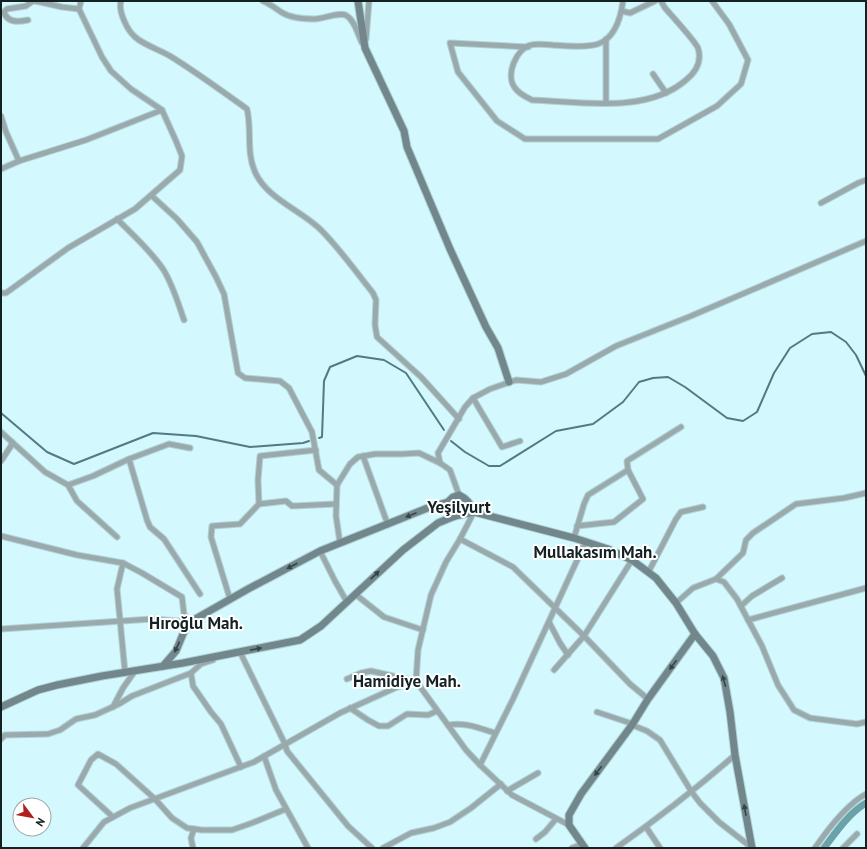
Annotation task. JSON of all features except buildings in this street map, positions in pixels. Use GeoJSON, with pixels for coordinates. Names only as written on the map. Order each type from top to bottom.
{"type":"FeatureCollection","features":[{"type":"Feature","properties":{"kind":"main road"},"geometry":{"type":"LineString","coordinates":[[358,1],[365,48],[404,131],[408,147],[450,249],[486,327],[498,348],[509,382]]}},
{"type":"Feature","properties":{"kind":"main road"},"geometry":{"type":"LineString","coordinates":[[163,666],[176,651],[190,622],[320,551],[430,507],[448,502],[453,497],[459,495],[466,498],[471,504],[474,512]]}},
{"type":"Feature","properties":{"kind":"main road"},"geometry":{"type":"LineString","coordinates":[[448,502],[449,513],[455,516]]}},
{"type":"Feature","properties":{"kind":"main road"},"geometry":{"type":"LineString","coordinates":[[1,707],[38,690],[102,676],[227,655],[300,640],[321,626],[403,550],[438,523],[455,516],[474,512],[586,541],[619,553],[649,571],[656,578],[676,603],[695,634],[713,656],[724,678],[735,755],[752,847]]}},
{"type":"Feature","properties":{"kind":"main road"},"geometry":{"type":"LineString","coordinates":[[583,846],[569,825],[569,815],[581,794],[632,725],[648,699],[695,634]]}},
{"type":"Feature","properties":{"kind":"street"},"geometry":{"type":"LineString","coordinates":[[28,20],[20,22],[12,21],[5,16],[4,12],[7,9],[26,6],[33,1],[62,8],[80,9]]}},
{"type":"Feature","properties":{"kind":"street"},"geometry":{"type":"LineString","coordinates":[[1,293],[6,293],[68,248],[135,209],[152,196],[180,170],[182,156],[162,110],[131,89],[111,71],[102,57],[80,9],[81,1]]}},
{"type":"Feature","properties":{"kind":"street"},"geometry":{"type":"LineString","coordinates":[[121,1],[120,6],[122,15],[135,38],[170,56],[247,109],[250,122],[250,157],[256,173],[270,191],[319,228],[332,241],[373,293],[376,300],[375,325],[377,337],[421,377],[459,419]]}},
{"type":"Feature","properties":{"kind":"street"},"geometry":{"type":"LineString","coordinates":[[263,1],[289,16],[315,19],[346,14],[351,19],[365,48]]}},
{"type":"Feature","properties":{"kind":"street"},"geometry":{"type":"LineString","coordinates":[[365,48],[370,1]]}},
{"type":"Feature","properties":{"kind":"street"},"geometry":{"type":"LineString","coordinates":[[623,1],[622,11],[615,29],[606,39],[598,44],[528,46],[450,43],[458,72],[498,121],[525,139],[658,139],[716,106],[741,84],[748,60],[729,24],[712,1]]}},
{"type":"Feature","properties":{"kind":"street"},"geometry":{"type":"LineString","coordinates":[[622,11],[630,13],[655,1]]}},
{"type":"Feature","properties":{"kind":"street"},"geometry":{"type":"LineString","coordinates":[[528,46],[522,49],[514,63],[511,76],[514,88],[532,100],[606,103],[647,100],[666,93],[681,85],[694,74],[700,57],[697,46],[665,8],[661,1]]}},
{"type":"Feature","properties":{"kind":"street"},"geometry":{"type":"LineString","coordinates":[[606,39],[606,103]]}},
{"type":"Feature","properties":{"kind":"street"},"geometry":{"type":"LineString","coordinates":[[653,74],[666,93]]}},
{"type":"Feature","properties":{"kind":"street"},"geometry":{"type":"LineString","coordinates":[[1,169],[19,161],[86,140],[162,110]]}},
{"type":"Feature","properties":{"kind":"street"},"geometry":{"type":"LineString","coordinates":[[1,116],[6,132],[19,161]]}},
{"type":"Feature","properties":{"kind":"street"},"geometry":{"type":"LineString","coordinates":[[821,203],[866,180]]}},
{"type":"Feature","properties":{"kind":"street"},"geometry":{"type":"LineString","coordinates":[[152,196],[177,219],[197,242],[219,282],[224,294],[229,317],[238,372],[245,378],[280,381],[289,388],[312,432],[319,470],[337,485]]}},
{"type":"Feature","properties":{"kind":"street"},"geometry":{"type":"LineString","coordinates":[[117,219],[144,245],[163,270],[174,291],[184,320]]}},
{"type":"Feature","properties":{"kind":"street"},"geometry":{"type":"LineString","coordinates":[[440,462],[438,453],[465,408],[473,398],[490,389],[516,380],[541,382],[566,374],[616,346],[691,316],[866,241]]}},
{"type":"Feature","properties":{"kind":"street"},"geometry":{"type":"LineString","coordinates":[[473,398],[502,447],[520,441]]}},
{"type":"Feature","properties":{"kind":"street"},"geometry":{"type":"LineString","coordinates":[[578,526],[614,522],[643,499],[628,470],[626,461],[681,427]]}},
{"type":"Feature","properties":{"kind":"street"},"geometry":{"type":"LineString","coordinates":[[1,432],[45,472],[68,485],[76,501],[117,537]]}},
{"type":"Feature","properties":{"kind":"street"},"geometry":{"type":"LineString","coordinates":[[1,461],[12,442]]}},
{"type":"Feature","properties":{"kind":"street"},"geometry":{"type":"LineString","coordinates":[[68,485],[169,444],[190,448]]}},
{"type":"Feature","properties":{"kind":"street"},"geometry":{"type":"LineString","coordinates":[[259,504],[258,480],[260,456],[316,450]]}},
{"type":"Feature","properties":{"kind":"street"},"geometry":{"type":"LineString","coordinates":[[340,543],[336,516],[337,485],[350,464],[358,457],[375,454],[419,453],[440,462],[450,470],[459,495]]}},
{"type":"Feature","properties":{"kind":"street"},"geometry":{"type":"LineString","coordinates":[[362,456],[388,525]]}},
{"type":"Feature","properties":{"kind":"street"},"geometry":{"type":"LineString","coordinates":[[129,459],[150,527],[164,539],[200,594]]}},
{"type":"Feature","properties":{"kind":"street"},"geometry":{"type":"LineString","coordinates":[[574,538],[588,495],[628,470]]}},
{"type":"Feature","properties":{"kind":"street"},"geometry":{"type":"LineString","coordinates":[[676,603],[693,588],[716,579],[743,553],[746,540],[753,533],[796,504],[844,498],[866,493]]}},
{"type":"Feature","properties":{"kind":"street"},"geometry":{"type":"LineString","coordinates":[[230,599],[211,537],[212,526],[240,524],[259,504],[286,501],[292,506],[336,504]]}},
{"type":"Feature","properties":{"kind":"street"},"geometry":{"type":"LineString","coordinates":[[649,571],[681,512],[703,507]]}},
{"type":"Feature","properties":{"kind":"street"},"geometry":{"type":"LineString","coordinates":[[474,512],[446,562],[431,595],[418,650],[416,681],[466,750],[507,791],[530,806],[569,825]]}},
{"type":"Feature","properties":{"kind":"street"},"geometry":{"type":"LineString","coordinates":[[1,536],[77,555],[123,563],[182,597],[184,614],[190,622]]}},
{"type":"Feature","properties":{"kind":"street"},"geometry":{"type":"LineString","coordinates":[[460,539],[513,567],[584,636],[630,684],[648,699]]}},
{"type":"Feature","properties":{"kind":"street"},"geometry":{"type":"LineString","coordinates":[[480,765],[549,622],[586,541]]}},
{"type":"Feature","properties":{"kind":"street"},"geometry":{"type":"LineString","coordinates":[[320,551],[335,582],[347,602]]}},
{"type":"Feature","properties":{"kind":"street"},"geometry":{"type":"LineString","coordinates":[[554,670],[584,636],[632,560]]}},
{"type":"Feature","properties":{"kind":"street"},"geometry":{"type":"LineString","coordinates":[[123,563],[117,588],[119,622],[125,672]]}},
{"type":"Feature","properties":{"kind":"street"},"geometry":{"type":"LineString","coordinates":[[741,606],[752,596],[782,578]]}},
{"type":"Feature","properties":{"kind":"street"},"geometry":{"type":"LineString","coordinates":[[716,579],[724,582],[741,606],[762,646],[778,686],[794,710],[810,718],[857,724],[866,722]]}},
{"type":"Feature","properties":{"kind":"street"},"geometry":{"type":"LineString","coordinates":[[748,620],[866,588]]}},
{"type":"Feature","properties":{"kind":"street"},"geometry":{"type":"LineString","coordinates":[[356,594],[384,617],[423,630]]}},
{"type":"Feature","properties":{"kind":"street"},"geometry":{"type":"LineString","coordinates":[[1,629],[152,619],[190,622]]}},
{"type":"Feature","properties":{"kind":"street"},"geometry":{"type":"LineString","coordinates":[[549,622],[568,655]]}},
{"type":"Feature","properties":{"kind":"street"},"geometry":{"type":"LineString","coordinates":[[240,652],[287,751],[348,826],[372,848]]}},
{"type":"Feature","properties":{"kind":"street"},"geometry":{"type":"LineString","coordinates":[[1,739],[5,735],[48,734],[60,730],[76,718],[95,715],[156,686],[191,673],[201,664],[227,655]]}},
{"type":"Feature","properties":{"kind":"street"},"geometry":{"type":"LineString","coordinates":[[113,707],[135,670]]}},
{"type":"Feature","properties":{"kind":"street"},"geometry":{"type":"LineString","coordinates":[[347,679],[361,673],[371,671],[416,681]]}},
{"type":"Feature","properties":{"kind":"street"},"geometry":{"type":"LineString","coordinates":[[191,673],[193,686],[221,724],[240,767]]}},
{"type":"Feature","properties":{"kind":"street"},"geometry":{"type":"LineString","coordinates":[[83,848],[104,822],[130,808],[254,762],[350,708],[395,688],[416,681]]}},
{"type":"Feature","properties":{"kind":"street"},"geometry":{"type":"LineString","coordinates":[[123,688],[126,700]]}},
{"type":"Feature","properties":{"kind":"street"},"geometry":{"type":"LineString","coordinates":[[350,708],[379,726],[388,726],[406,714],[428,715],[437,711]]}},
{"type":"Feature","properties":{"kind":"street"},"geometry":{"type":"LineString","coordinates":[[597,712],[647,730],[660,740],[691,792],[700,803],[719,822],[752,847]]}},
{"type":"Feature","properties":{"kind":"street"},"geometry":{"type":"LineString","coordinates":[[448,725],[458,723],[466,724],[495,733]]}},
{"type":"Feature","properties":{"kind":"street"},"geometry":{"type":"LineString","coordinates":[[113,817],[78,785],[91,760],[98,754],[116,764],[155,799],[172,818],[187,828],[202,830],[232,830],[286,809]]}},
{"type":"Feature","properties":{"kind":"street"},"geometry":{"type":"LineString","coordinates":[[616,848],[691,792],[735,755]]}},
{"type":"Feature","properties":{"kind":"street"},"geometry":{"type":"LineString","coordinates":[[264,756],[276,790],[308,848]]}},
{"type":"Feature","properties":{"kind":"street"},"geometry":{"type":"LineString","coordinates":[[507,791],[538,773]]}},
{"type":"Feature","properties":{"kind":"street"},"geometry":{"type":"LineString","coordinates":[[383,848],[411,833],[434,828],[450,822],[471,808],[501,784]]}},
{"type":"Feature","properties":{"kind":"street"},"geometry":{"type":"LineString","coordinates":[[815,848],[828,830],[857,799],[866,794]]}},
{"type":"Feature","properties":{"kind":"street"},"geometry":{"type":"LineString","coordinates":[[536,839],[546,832],[556,819]]}},
{"type":"Feature","properties":{"kind":"street"},"geometry":{"type":"LineString","coordinates":[[646,827],[660,848]]}},
{"type":"Feature","properties":{"kind":"street"},"geometry":{"type":"LineString","coordinates":[[193,848],[191,838],[194,829]]}},
{"type":"Feature","properties":{"kind":"street"},"geometry":{"type":"LineString","coordinates":[[842,848],[857,834]]}},
{"type":"Feature","properties":{"kind":"street"},"geometry":{"type":"LineString","coordinates":[[572,848],[583,846]]}},
{"type":"Feature","properties":{"kind":"waterway"},"geometry":{"type":"LineString","coordinates":[[451,441],[465,452],[489,466],[500,466],[556,431],[593,424],[623,402],[639,382],[653,378],[668,377],[685,387],[727,418],[743,421],[757,412],[774,373],[790,348],[812,334],[831,332],[846,342],[856,355],[866,376]]}},
{"type":"Feature","properties":{"kind":"waterway"},"geometry":{"type":"LineString","coordinates":[[319,438],[322,437],[324,381],[330,367],[357,356],[384,360],[406,373],[444,430]]}},
{"type":"Feature","properties":{"kind":"waterway"},"geometry":{"type":"LineString","coordinates":[[1,413],[47,452],[74,464],[153,433],[196,436],[250,447],[303,443],[309,441]]}},
{"type":"Feature","properties":{"kind":"waterway"},"geometry":{"type":"LineString","coordinates":[[824,848],[848,817],[866,803]]}},
{"type":"Feature","properties":{"kind":"district","name":"Yeşilyurt"},"geometry":{"type":"Point","coordinates":[459,507]}},
{"type":"Feature","properties":{"kind":"district","name":"Mullakasım Mah."},"geometry":{"type":"Point","coordinates":[595,552]}},
{"type":"Feature","properties":{"kind":"district","name":"Hıroğlu Mah."},"geometry":{"type":"Point","coordinates":[196,623]}},
{"type":"Feature","properties":{"kind":"district","name":"Hamidiye Mah."},"geometry":{"type":"Point","coordinates":[407,681]}}]}
